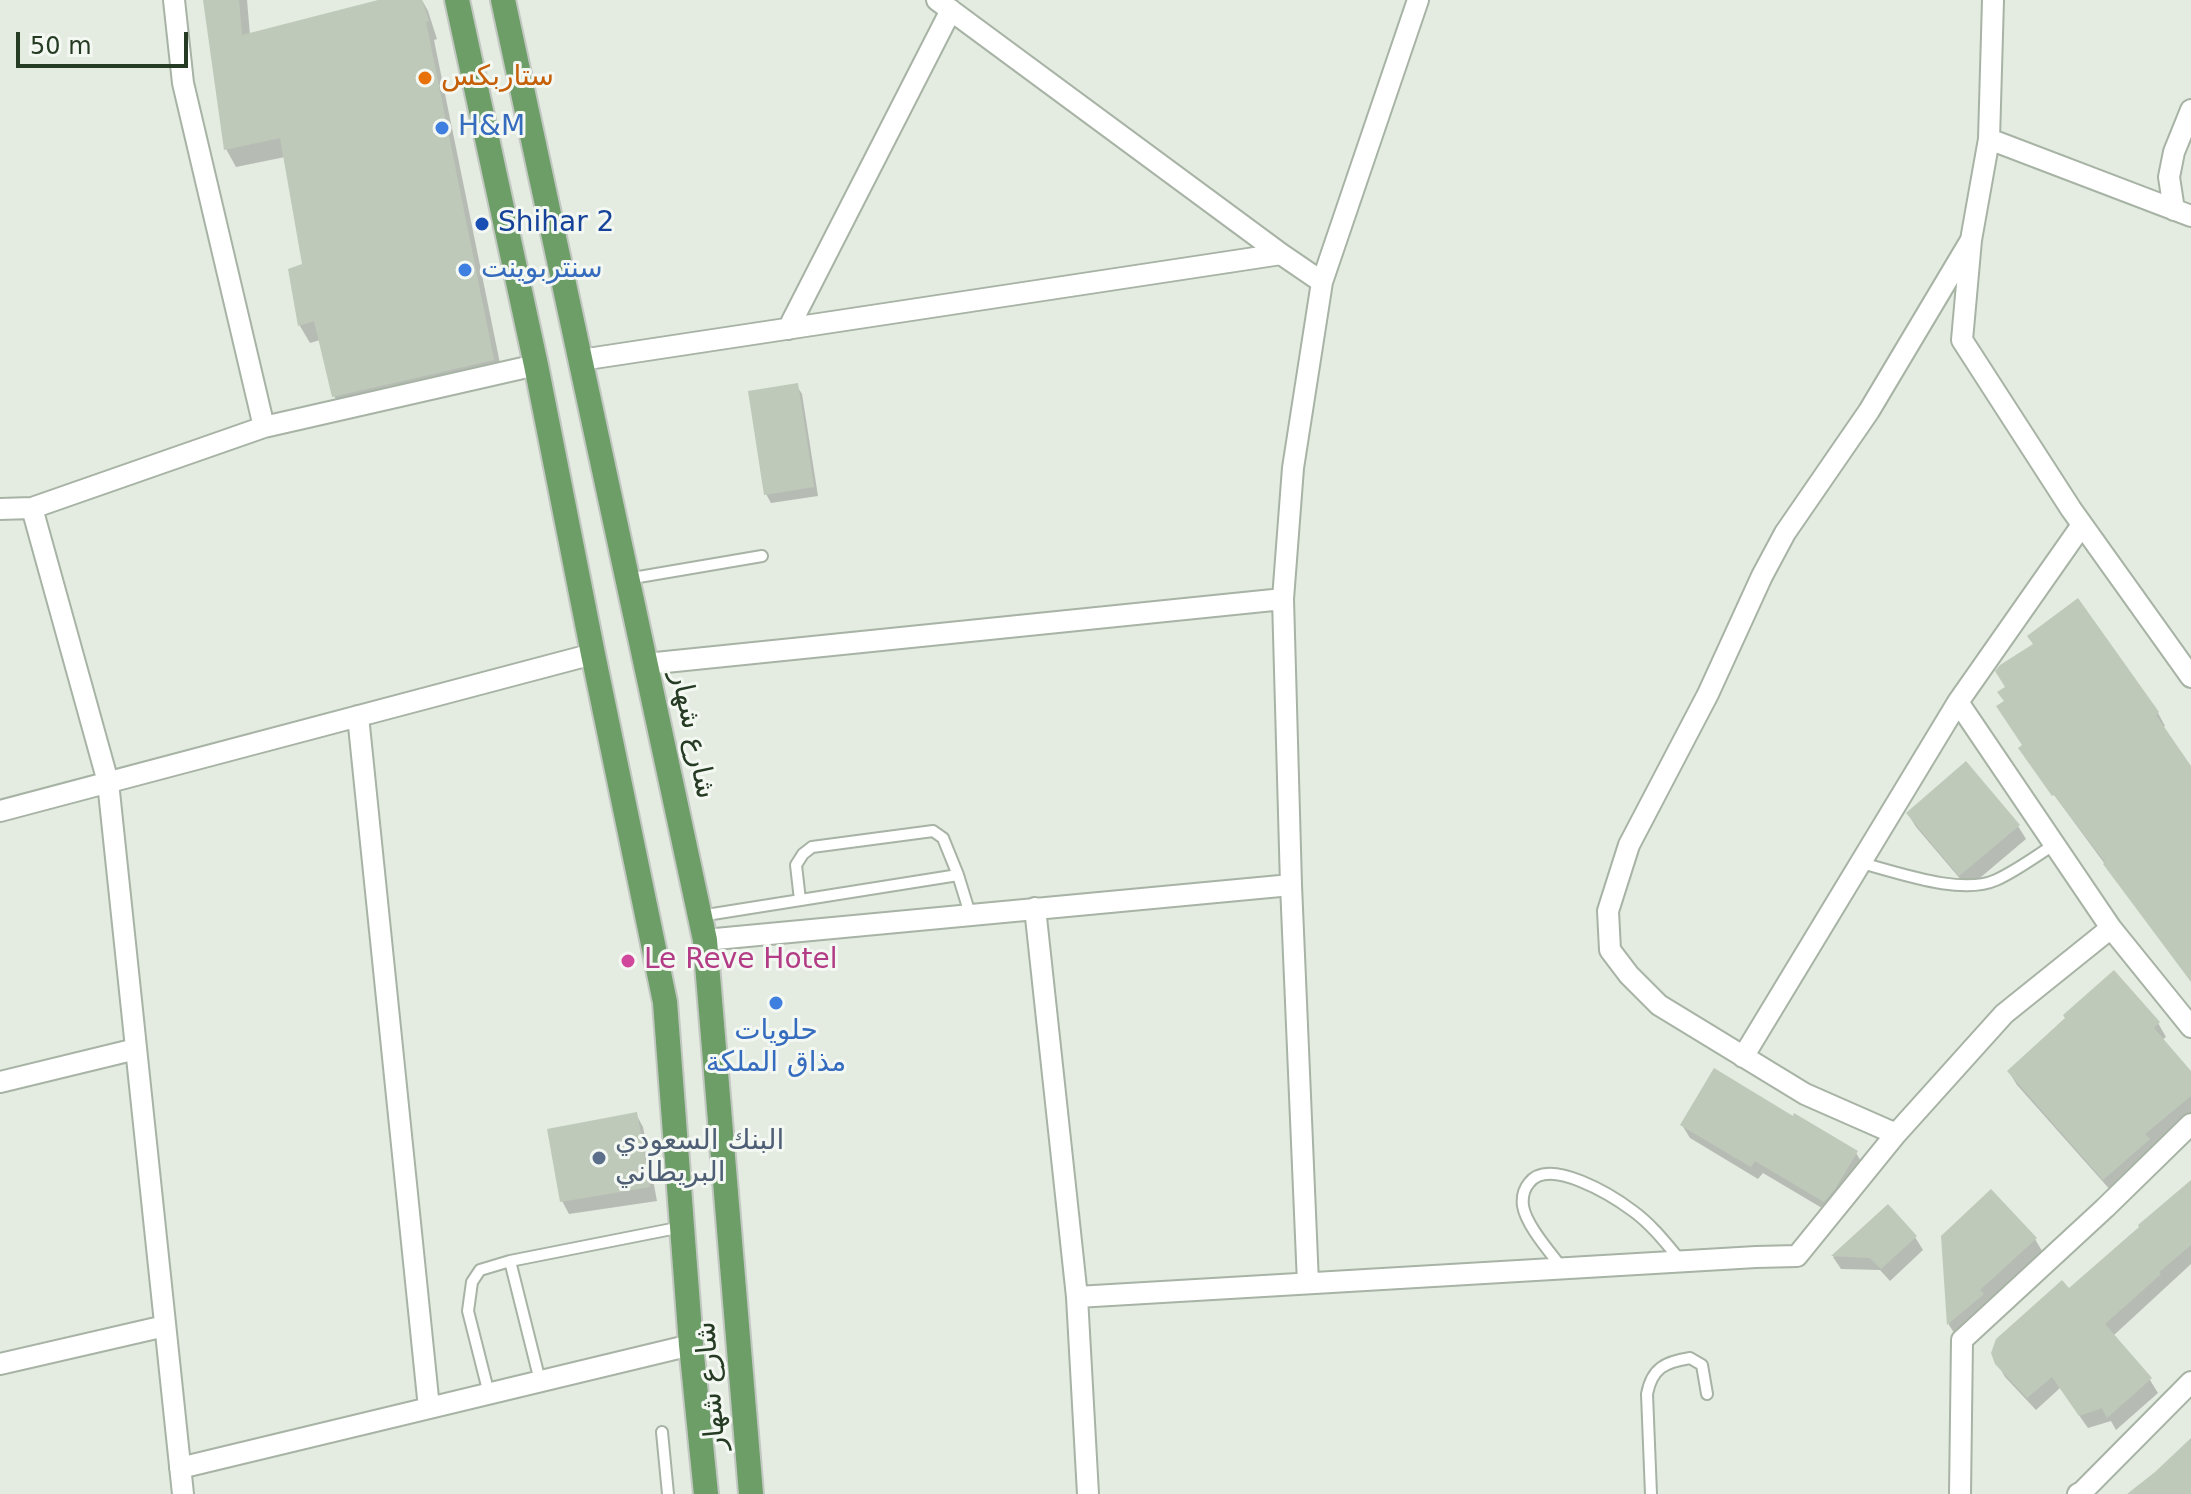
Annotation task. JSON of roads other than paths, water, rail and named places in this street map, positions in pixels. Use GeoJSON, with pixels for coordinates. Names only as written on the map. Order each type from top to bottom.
{"type":"FeatureCollection","features":[{"type":"Feature","properties":{"kind":"main road","name":"شارع شهار"},"geometry":{"type":"LineString","coordinates":[[457,0],[536,365],[665,1002],[691,1345],[706,1494]]}},
{"type":"Feature","properties":{"kind":"main road","name":"شارع شهار"},"geometry":{"type":"LineString","coordinates":[[503,0],[705,940],[751,1494]]}},
{"type":"Feature","properties":{"kind":"street"},"geometry":{"type":"LineString","coordinates":[[174,0],[183,83],[264,427]]}},
{"type":"Feature","properties":{"kind":"street"},"geometry":{"type":"LineString","coordinates":[[1308,1283],[1291,885],[1283,599],[1293,468],[1322,282],[1418,0]]}},
{"type":"Feature","properties":{"kind":"street"},"geometry":{"type":"LineString","coordinates":[[1993,0],[1989,139],[1971,240],[1962,340],[2082,525],[2191,677]]}},
{"type":"Feature","properties":{"kind":"street"},"geometry":{"type":"LineString","coordinates":[[788,329],[944,5],[1322,282]]}},
{"type":"Feature","properties":{"kind":"street"},"geometry":{"type":"LineString","coordinates":[[2183,213],[2169,177],[2174,152],[2191,110]]}},
{"type":"Feature","properties":{"kind":"street"},"geometry":{"type":"LineString","coordinates":[[1989,139],[2183,213]]}},
{"type":"Feature","properties":{"kind":"street"},"geometry":{"type":"LineString","coordinates":[[1896,1134],[1805,1094],[1659,1005],[1629,975],[1610,950],[1608,911],[1629,845],[1708,694],[1779,543],[1874,404],[1971,240]]}},
{"type":"Feature","properties":{"kind":"street"},"geometry":{"type":"LineString","coordinates":[[581,360],[1281,254]]}},
{"type":"Feature","properties":{"kind":"street"},"geometry":{"type":"LineString","coordinates":[[0,509],[32,508],[264,427],[536,365]]}},
{"type":"Feature","properties":{"kind":"street"},"geometry":{"type":"LineString","coordinates":[[32,508],[108,782],[183,1494]]}},
{"type":"Feature","properties":{"kind":"street"},"geometry":{"type":"LineString","coordinates":[[1743,1057],[1958,702],[2082,525]]}},
{"type":"Feature","properties":{"kind":"street"},"geometry":{"type":"LineString","coordinates":[[646,664],[1283,599]]}},
{"type":"Feature","properties":{"kind":"street"},"geometry":{"type":"LineString","coordinates":[[0,811],[593,654]]}},
{"type":"Feature","properties":{"kind":"street"},"geometry":{"type":"LineString","coordinates":[[1958,702],[2111,928],[2191,1027]]}},
{"type":"Feature","properties":{"kind":"street"},"geometry":{"type":"LineString","coordinates":[[358,716],[429,1408]]}},
{"type":"Feature","properties":{"kind":"street"},"geometry":{"type":"LineString","coordinates":[[705,940],[1291,885]]}},
{"type":"Feature","properties":{"kind":"street"},"geometry":{"type":"LineString","coordinates":[[1035,908],[1077,1297],[1088,1494]]}},
{"type":"Feature","properties":{"kind":"street"},"geometry":{"type":"LineString","coordinates":[[1077,1297],[1797,1256],[1896,1134],[2004,1014],[2111,928]]}},
{"type":"Feature","properties":{"kind":"street"},"geometry":{"type":"LineString","coordinates":[[0,1082],[136,1049]]}},
{"type":"Feature","properties":{"kind":"street"},"geometry":{"type":"LineString","coordinates":[[1960,1494],[1962,1340],[2191,1124]]}},
{"type":"Feature","properties":{"kind":"street"},"geometry":{"type":"LineString","coordinates":[[0,1364],[165,1326]]}},
{"type":"Feature","properties":{"kind":"street"},"geometry":{"type":"LineString","coordinates":[[180,1468],[691,1345]]}},
{"type":"Feature","properties":{"kind":"street"},"geometry":{"type":"LineString","coordinates":[[2078,1494],[2191,1382]]}},
{"type":"Feature","properties":{"kind":"lane"},"geometry":{"type":"LineString","coordinates":[[627,579],[762,556]]}},
{"type":"Feature","properties":{"kind":"lane"},"geometry":{"type":"LineString","coordinates":[[800,900],[796,865],[812,847],[933,831],[943,838],[970,914]]}},
{"type":"Feature","properties":{"kind":"lane"},"geometry":{"type":"LineString","coordinates":[[1861,863],[1934,881],[1971,886],[1995,881],[2055,844]]}},
{"type":"Feature","properties":{"kind":"lane"},"geometry":{"type":"LineString","coordinates":[[700,916],[958,875]]}},
{"type":"Feature","properties":{"kind":"lane"},"geometry":{"type":"LineString","coordinates":[[1562,1268],[1526,1217],[1522,1204],[1528,1184],[1545,1173],[1562,1174],[1619,1201],[1637,1213],[1682,1261]]}},
{"type":"Feature","properties":{"kind":"lane"},"geometry":{"type":"LineString","coordinates":[[489,1394],[468,1311],[472,1282],[480,1270],[510,1261],[682,1227]]}},
{"type":"Feature","properties":{"kind":"lane"},"geometry":{"type":"LineString","coordinates":[[510,1261],[540,1381]]}},
{"type":"Feature","properties":{"kind":"lane"},"geometry":{"type":"LineString","coordinates":[[1651,1494],[1647,1394],[1654,1374],[1663,1365],[1690,1358],[1702,1365],[1707,1394]]}},
{"type":"Feature","properties":{"kind":"lane"},"geometry":{"type":"LineString","coordinates":[[662,1432],[668,1494]]}},
{"type":"Feature","properties":{"kind":"place","name":"ستاربكس"},"geometry":{"type":"Point","coordinates":[425,78]}},
{"type":"Feature","properties":{"kind":"place","name":"H&M"},"geometry":{"type":"Point","coordinates":[442,128]}},
{"type":"Feature","properties":{"kind":"place","name":"Shihar 2"},"geometry":{"type":"Point","coordinates":[482,224]}},
{"type":"Feature","properties":{"kind":"place","name":"سنتربوينت"},"geometry":{"type":"Point","coordinates":[465,270]}},
{"type":"Feature","properties":{"kind":"place","name":"Le Reve Hotel"},"geometry":{"type":"Point","coordinates":[628,961]}},
{"type":"Feature","properties":{"kind":"place","name":"حلويات مذاق الملكة"},"geometry":{"type":"Point","coordinates":[776,1003]}},
{"type":"Feature","properties":{"kind":"place","name":"البنك السعودي البريطاني"},"geometry":{"type":"Point","coordinates":[599,1158]}}]}
